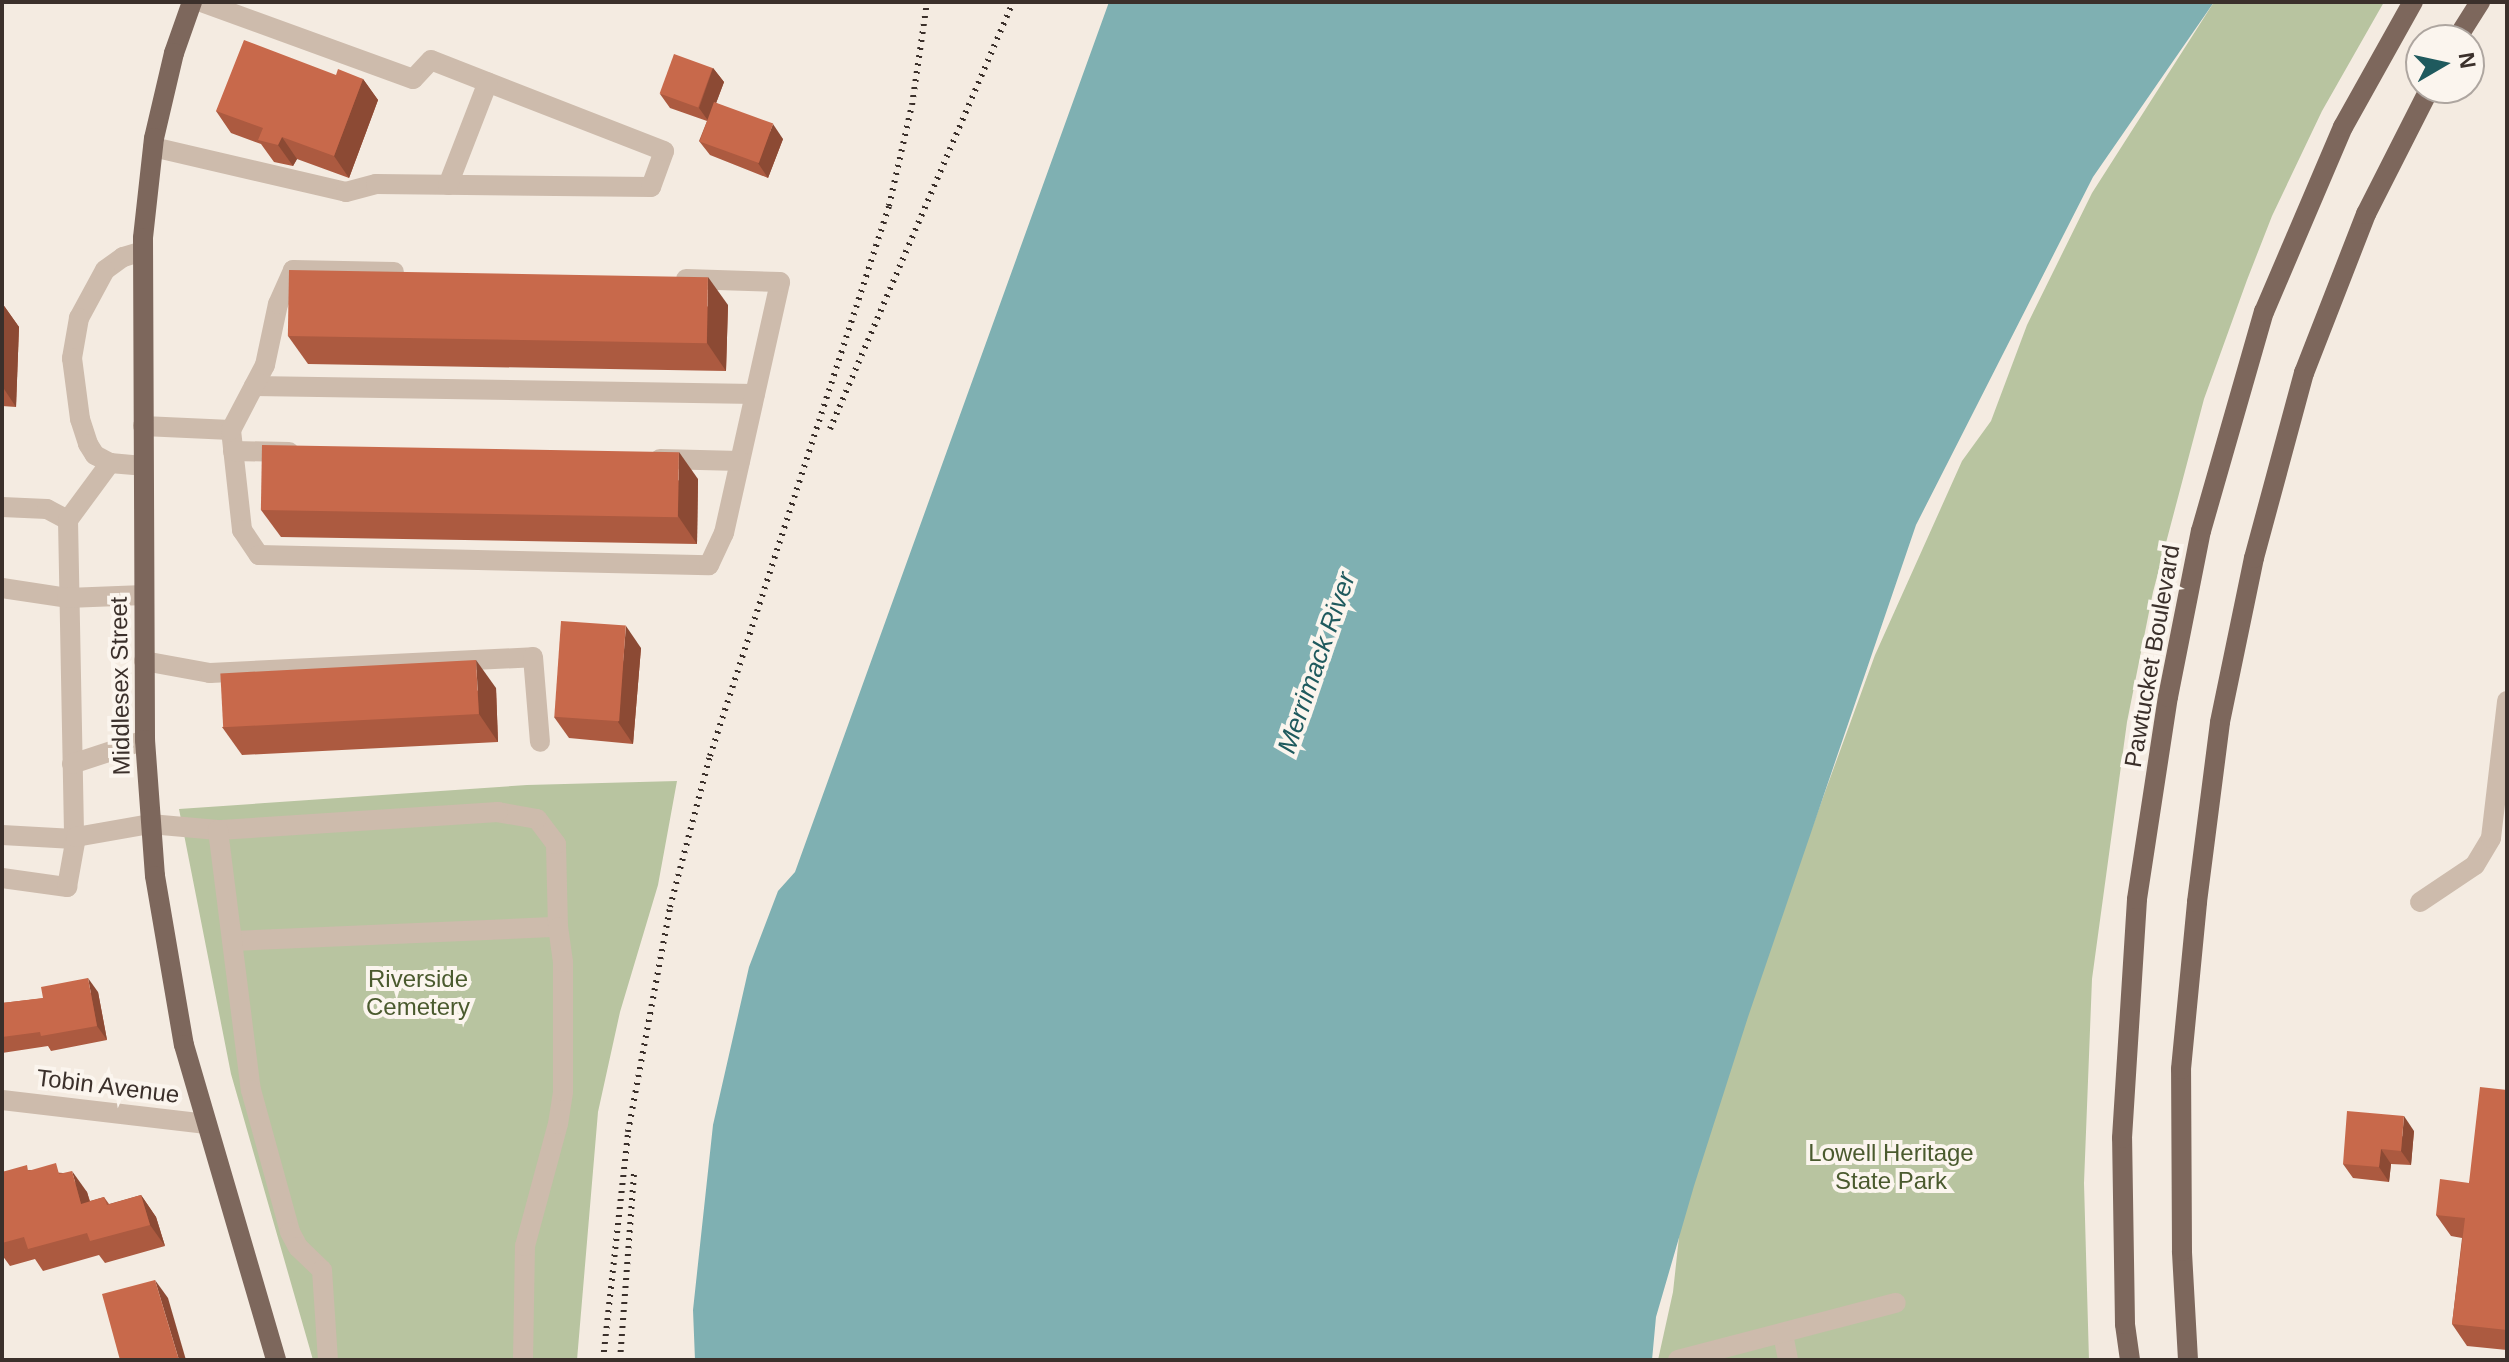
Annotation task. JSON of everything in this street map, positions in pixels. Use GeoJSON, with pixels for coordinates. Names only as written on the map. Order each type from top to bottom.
{"type":"FeatureCollection","features":[{"type":"Feature","properties":{"kind":"main road","name":"Middlesex Street"},"geometry":{"type":"LineString","coordinates":[[192,2],[174,53],[153,147],[143,251],[144,661],[150,824],[169,967],[184,1045],[276,1360]]}},
{"type":"Feature","properties":{"kind":"main road","name":"Pawtucket Boulevard"},"geometry":{"type":"LineString","coordinates":[[2130,1360],[2125,1324],[2122,1138],[2137,899],[2168,697],[2201,531],[2264,312],[2343,127],[2413,2]]}},
{"type":"Feature","properties":{"kind":"main road"},"geometry":{"type":"LineString","coordinates":[[2466,24],[2480,2]]}},
{"type":"Feature","properties":{"kind":"main road"},"geometry":{"type":"LineString","coordinates":[[2188,1360],[2182,1251],[2181,1069],[2197,902],[2220,722],[2254,558],[2304,373],[2366,214],[2422,104]]}},
{"type":"Feature","properties":{"kind":"street"},"geometry":{"type":"LineString","coordinates":[[153,147],[346,192],[376,184],[651,187],[664,151],[431,60],[413,79],[202,2]]}},
{"type":"Feature","properties":{"kind":"street"},"geometry":{"type":"LineString","coordinates":[[448,185],[488,82]]}},
{"type":"Feature","properties":{"kind":"street"},"geometry":{"type":"LineString","coordinates":[[143,251],[123,257],[105,270],[79,318],[72,358],[80,419],[95,455],[110,463],[143,466]]}},
{"type":"Feature","properties":{"kind":"street"},"geometry":{"type":"LineString","coordinates":[[418,273],[293,270],[278,304],[265,365],[231,430],[242,530],[259,555],[709,565],[724,533],[780,282],[670,279]]}},
{"type":"Feature","properties":{"kind":"street"},"geometry":{"type":"LineString","coordinates":[[254,386],[755,394]]}},
{"type":"Feature","properties":{"kind":"street"},"geometry":{"type":"LineString","coordinates":[[143,426],[231,430]]}},
{"type":"Feature","properties":{"kind":"street"},"geometry":{"type":"LineString","coordinates":[[233,451],[312,452]]}},
{"type":"Feature","properties":{"kind":"street"},"geometry":{"type":"LineString","coordinates":[[645,459],[740,461]]}},
{"type":"Feature","properties":{"kind":"street"},"geometry":{"type":"LineString","coordinates":[[2,878],[67,887],[74,839],[67,598],[68,520],[110,463]]}},
{"type":"Feature","properties":{"kind":"street"},"geometry":{"type":"LineString","coordinates":[[2,507],[47,509],[68,520]]}},
{"type":"Feature","properties":{"kind":"street"},"geometry":{"type":"LineString","coordinates":[[2,588],[67,598],[144,595]]}},
{"type":"Feature","properties":{"kind":"street"},"geometry":{"type":"LineString","coordinates":[[144,661],[210,673],[533,657],[540,742]]}},
{"type":"Feature","properties":{"kind":"street"},"geometry":{"type":"LineString","coordinates":[[2420,902],[2475,865],[2491,838],[2507,701]]}},
{"type":"Feature","properties":{"kind":"street"},"geometry":{"type":"LineString","coordinates":[[72,764],[145,740]]}},
{"type":"Feature","properties":{"kind":"street"},"geometry":{"type":"LineString","coordinates":[[2,835],[74,839],[150,824],[218,830],[498,812],[528,815],[545,826],[556,844],[558,927],[563,962],[563,1091],[558,1124],[525,1246],[523,1360]]}},
{"type":"Feature","properties":{"kind":"street"},"geometry":{"type":"LineString","coordinates":[[218,830],[246,1060],[258,1121],[290,1232],[298,1247],[322,1270],[328,1360]]}},
{"type":"Feature","properties":{"kind":"street"},"geometry":{"type":"LineString","coordinates":[[233,941],[558,927]]}},
{"type":"Feature","properties":{"kind":"street","name":"Tobin Avenue"},"geometry":{"type":"LineString","coordinates":[[2,1100],[207,1124]]}},
{"type":"Feature","properties":{"kind":"street"},"geometry":{"type":"LineString","coordinates":[[1678,1360],[1896,1303]]}},
{"type":"Feature","properties":{"kind":"street"},"geometry":{"type":"LineString","coordinates":[[1783,1334],[1788,1360]]}},
{"type":"Feature","properties":{"kind":"green space","name":"Lowell Heritage State Park"},"geometry":{"type":"Polygon","coordinates":[[[2214,2],[2384,2],[2322,111],[2272,216],[2204,399],[2153,592],[2127,722],[2092,979],[2084,1183],[2089,1360],[1658,1360],[1673,1292],[1686,1173],[1875,655],[1962,461],[1991,421],[2027,325],[2092,193],[2214,2]]]}},
{"type":"Feature","properties":{"kind":"green space","name":"Riverside Cemetery"},"geometry":{"type":"Polygon","coordinates":[[[677,781],[658,885],[620,1012],[598,1112],[577,1360],[313,1360],[231,1074],[179,809],[527,785],[677,781]]]}},
{"type":"Feature","properties":{"kind":"water","name":"Merrimack River"},"geometry":{"type":"Polygon","coordinates":[[[1109,2],[2214,2],[2093,177],[1916,525],[1748,1017],[1694,1186],[1656,1317],[1652,1360],[695,1360],[693,1310],[713,1125],[749,967],[778,891],[795,872],[1109,2]]]}},
{"type":"Feature","properties":{"kind":"building"},"geometry":{"type":"Polygon","coordinates":[[[244,40],[336,75],[338,69],[363,79],[334,156],[282,137],[278,145],[258,140],[263,128],[216,111],[244,40]]]}},
{"type":"Feature","properties":{"kind":"building"},"geometry":{"type":"Polygon","coordinates":[[[674,54],[713,68],[698,107],[660,93],[674,54]]]}},
{"type":"Feature","properties":{"kind":"building"},"geometry":{"type":"Polygon","coordinates":[[[714,102],[773,124],[759,163],[700,141],[714,102]]]}},
{"type":"Feature","properties":{"kind":"building"},"geometry":{"type":"Polygon","coordinates":[[[289,270],[708,277],[707,343],[288,336],[289,270]]]}},
{"type":"Feature","properties":{"kind":"building"},"geometry":{"type":"Polygon","coordinates":[[[262,445],[679,452],[678,517],[261,510],[262,445]]]}},
{"type":"Feature","properties":{"kind":"building"},"geometry":{"type":"Polygon","coordinates":[[[561,621],[626,626],[619,721],[554,717],[561,621]]]}},
{"type":"Feature","properties":{"kind":"building"},"geometry":{"type":"Polygon","coordinates":[[[476,660],[479,714],[223,727],[220,673],[476,660]]]}},
{"type":"Feature","properties":{"kind":"building"},"geometry":{"type":"Polygon","coordinates":[[[88,978],[97,1026],[41,1036],[40,1032],[2,1037],[2,1003],[43,998],[41,987],[88,978]]]}},
{"type":"Feature","properties":{"kind":"building"},"geometry":{"type":"Polygon","coordinates":[[[2480,1087],[2507,1090],[2507,1330],[2452,1324],[2465,1218],[2436,1215],[2440,1179],[2469,1183],[2480,1087]]]}},
{"type":"Feature","properties":{"kind":"building"},"geometry":{"type":"Polygon","coordinates":[[[2347,1111],[2404,1116],[2401,1151],[2381,1149],[2379,1167],[2343,1164],[2347,1111]]]}},
{"type":"Feature","properties":{"kind":"building"},"geometry":{"type":"Polygon","coordinates":[[[56,1163],[59,1174],[72,1171],[81,1204],[104,1197],[107,1205],[141,1195],[150,1225],[90,1241],[87,1233],[28,1249],[24,1237],[2,1243],[2,1172],[27,1165],[28,1171],[56,1163]]]}},
{"type":"Feature","properties":{"kind":"building"},"geometry":{"type":"Polygon","coordinates":[[[155,1280],[179,1360],[120,1360],[102,1294],[155,1280]]]}},
{"type":"Feature","properties":{"kind":"railway"},"geometry":{"type":"LineString","coordinates":[[603,1360],[628,1132],[670,907],[710,756],[889,206],[912,105],[927,2]]}},
{"type":"Feature","properties":{"kind":"railway"},"geometry":{"type":"LineString","coordinates":[[830,429],[1013,2]]}},
{"type":"Feature","properties":{"kind":"railway"},"geometry":{"type":"LineString","coordinates":[[620,1360],[634,1173]]}}]}
